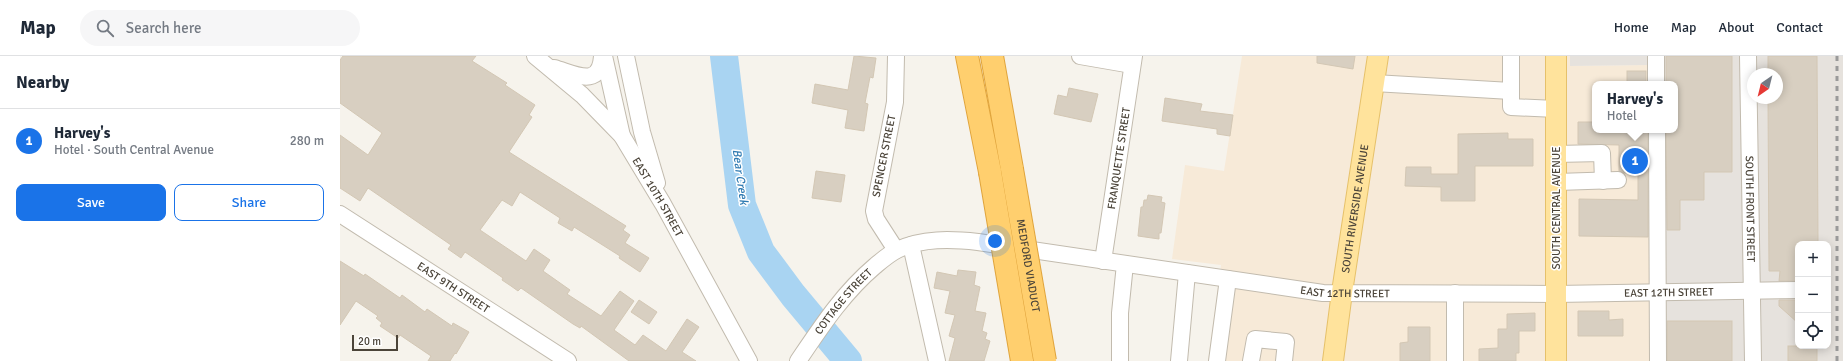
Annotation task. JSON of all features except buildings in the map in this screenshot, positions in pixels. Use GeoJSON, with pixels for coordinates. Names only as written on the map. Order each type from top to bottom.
{"type":"FeatureCollection","features":[{"type":"Feature","properties":{"kind":"highway","name":"MEDFORD VIADUCT"},"geometry":{"type":"LineString","coordinates":[[967,56],[990,172],[1022,361]]}},
{"type":"Feature","properties":{"kind":"highway","name":"MEDFORD VIADUCT"},"geometry":{"type":"LineString","coordinates":[[992,56],[1045,361]]}},
{"type":"Feature","properties":{"kind":"main road","name":"SOUTH RIVERSIDE AVENUE"},"geometry":{"type":"LineString","coordinates":[[1333,361],[1378,56]]}},
{"type":"Feature","properties":{"kind":"main road","name":"SOUTH CENTRAL AVENUE"},"geometry":{"type":"LineString","coordinates":[[1556,56],[1556,361]]}},
{"type":"Feature","properties":{"kind":"street","name":"EAST 10TH STREET"},"geometry":{"type":"LineString","coordinates":[[535,56],[550,67],[582,96],[622,136],[663,204],[749,361]]}},
{"type":"Feature","properties":{"kind":"street"},"geometry":{"type":"LineString","coordinates":[[550,67],[586,77],[593,77],[598,73],[602,66],[603,56]]}},
{"type":"Feature","properties":{"kind":"street"},"geometry":{"type":"LineString","coordinates":[[603,56],[622,136]]}},
{"type":"Feature","properties":{"kind":"street"},"geometry":{"type":"LineString","coordinates":[[626,56],[642,132],[663,204]]}},
{"type":"Feature","properties":{"kind":"street","name":"SPENCER STREET"},"geometry":{"type":"LineString","coordinates":[[896,56],[895,102],[874,211],[876,219],[904,248]]}},
{"type":"Feature","properties":{"kind":"street"},"geometry":{"type":"LineString","coordinates":[[1080,56],[1133,60]]}},
{"type":"Feature","properties":{"kind":"street"},"geometry":{"type":"LineString","coordinates":[[1511,56],[1511,106],[1556,110]]}},
{"type":"Feature","properties":{"kind":"street"},"geometry":{"type":"LineString","coordinates":[[1656,56],[1656,81]]}},
{"type":"Feature","properties":{"kind":"street","name":"SOUTH FRONT STREET"},"geometry":{"type":"LineString","coordinates":[[1748,56],[1753,361]]}},
{"type":"Feature","properties":{"kind":"street","name":"FRANQUETTE STREET"},"geometry":{"type":"LineString","coordinates":[[1104,261],[1133,60]]}},
{"type":"Feature","properties":{"kind":"street"},"geometry":{"type":"LineString","coordinates":[[1374,82],[1511,91]]}},
{"type":"Feature","properties":{"kind":"street"},"geometry":{"type":"LineString","coordinates":[[1657,133],[1658,361]]}},
{"type":"Feature","properties":{"kind":"street"},"geometry":{"type":"LineString","coordinates":[[1556,154],[1602,153],[1610,181],[1557,182]]}},
{"type":"Feature","properties":{"kind":"street","name":"EAST 9TH STREET"},"geometry":{"type":"LineString","coordinates":[[340,214],[568,361]]}},
{"type":"Feature","properties":{"kind":"street","name":"EAST 12TH STREET"},"geometry":{"type":"LineString","coordinates":[[904,248],[924,242],[958,240],[1323,293],[1556,294],[1795,290]]}},
{"type":"Feature","properties":{"kind":"street"},"geometry":{"type":"LineString","coordinates":[[904,248],[937,361]]}},
{"type":"Feature","properties":{"kind":"street","name":"COTTAGE STREET"},"geometry":{"type":"LineString","coordinates":[[798,361],[844,296],[858,280],[879,263],[904,248]]}},
{"type":"Feature","properties":{"kind":"street"},"geometry":{"type":"LineString","coordinates":[[1120,361],[1120,313],[1125,264]]}},
{"type":"Feature","properties":{"kind":"street"},"geometry":{"type":"LineString","coordinates":[[1179,361],[1187,273]]}},
{"type":"Feature","properties":{"kind":"street"},"geometry":{"type":"LineString","coordinates":[[1217,361],[1228,279]]}},
{"type":"Feature","properties":{"kind":"street"},"geometry":{"type":"LineString","coordinates":[[1455,293],[1455,361]]}},
{"type":"Feature","properties":{"kind":"street"},"geometry":{"type":"LineString","coordinates":[[1251,361],[1255,339],[1286,342],[1284,361]]}},
{"type":"Feature","properties":{"kind":"shaded area"},"geometry":{"type":"Polygon","coordinates":[[[1242,56],[1570,56],[1570,66],[1650,65],[1650,81],[1592,81],[1592,133],[1650,133],[1650,361],[1208,361],[1221,265],[1172,259],[1185,165],[1224,171],[1242,56]]]}},
{"type":"Feature","properties":{"kind":"shaded area"},"geometry":{"type":"Polygon","coordinates":[[[1570,56],[1843,56],[1843,361],[1650,361],[1650,133],[1678,133],[1678,81],[1650,81],[1650,65],[1570,66],[1570,56]]]}},
{"type":"Feature","properties":{"kind":"waterway","name":"Bear Creek"},"geometry":{"type":"LineString","coordinates":[[724,56],[742,205],[761,252],[793,295],[848,361]]}},
{"type":"Feature","properties":{"kind":"railway"},"geometry":{"type":"LineString","coordinates":[[1837,56],[1837,361]]}},
{"type":"Feature","properties":{"kind":"place","name":"Harvey's"},"geometry":{"type":"Point","coordinates":[1635,161]}}]}
